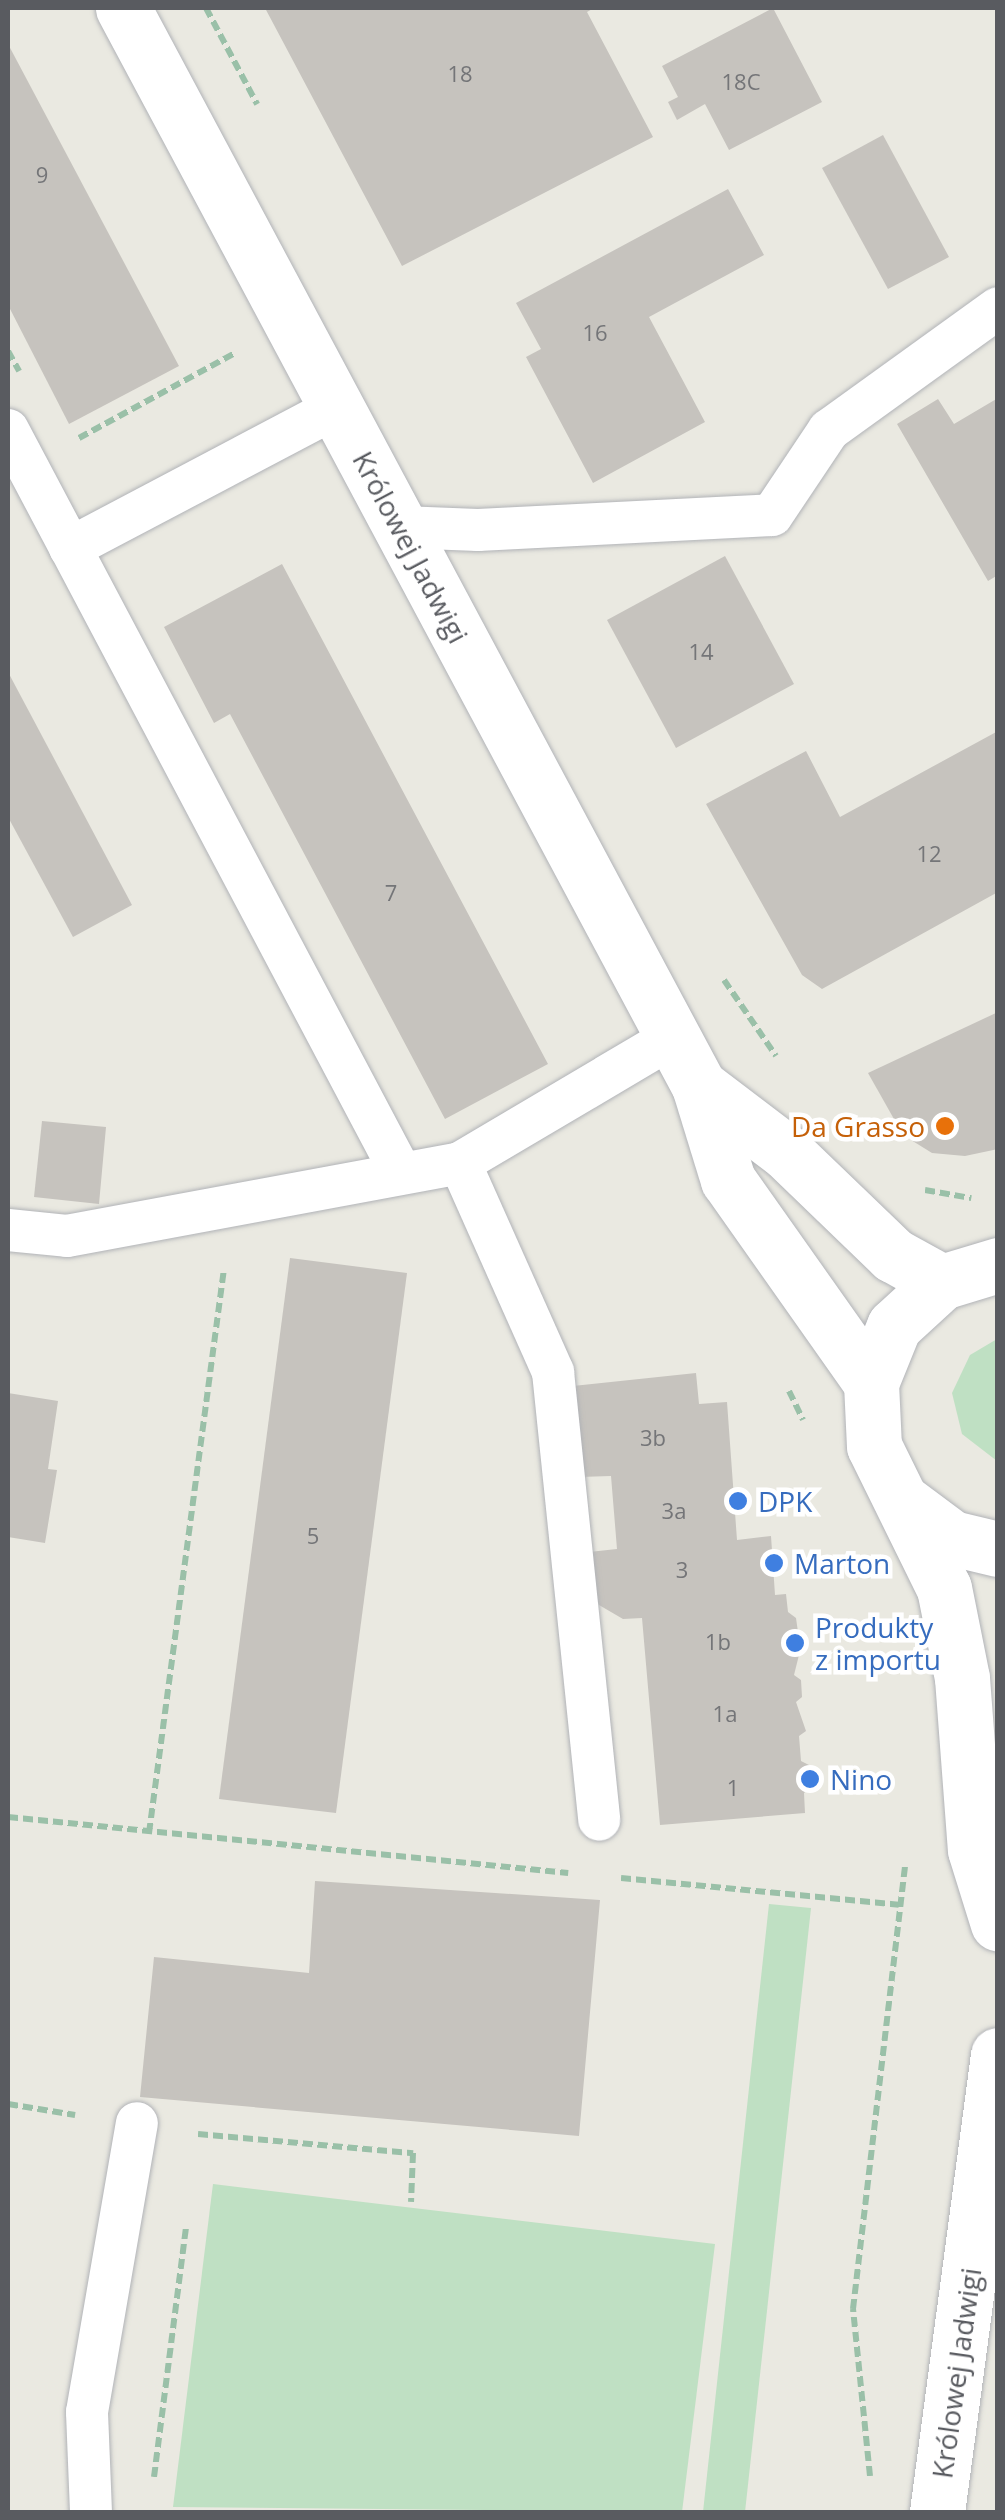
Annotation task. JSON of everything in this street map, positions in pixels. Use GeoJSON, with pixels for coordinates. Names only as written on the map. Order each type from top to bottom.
{"type":"FeatureCollection","features":[{"type":"Feature","properties":{"kind":"street","name":"Królowej Jadwigi"},"geometry":{"type":"LineString","coordinates":[[123,8],[699,1086],[728,1180],[872,1384]]}},
{"type":"Feature","properties":{"kind":"street","name":"Królowej Jadwigi"},"geometry":{"type":"LineString","coordinates":[[699,1086],[786,1152],[850,1221],[942,1282]]}},
{"type":"Feature","properties":{"kind":"street"},"geometry":{"type":"LineString","coordinates":[[998,1265],[942,1282],[894,1326],[872,1384],[874,1446],[944,1588],[962,1678],[975,1850],[998,1924]]}},
{"type":"Feature","properties":{"kind":"street"},"geometry":{"type":"LineString","coordinates":[[903,1501],[952,1538],[998,1549]]}},
{"type":"Feature","properties":{"kind":"street","name":"Królowej Jadwigi"},"geometry":{"type":"LineString","coordinates":[[937,2512],[998,2055]]}},
{"type":"Feature","properties":{"kind":"lane"},"geometry":{"type":"LineString","coordinates":[[401,527],[478,530],[772,515],[829,430],[998,308]]}},
{"type":"Feature","properties":{"kind":"lane"},"geometry":{"type":"LineString","coordinates":[[70,548],[337,407]]}},
{"type":"Feature","properties":{"kind":"lane"},"geometry":{"type":"LineString","coordinates":[[8,430],[401,1173]]}},
{"type":"Feature","properties":{"kind":"lane"},"geometry":{"type":"LineString","coordinates":[[8,1230],[67,1236],[460,1162],[673,1038]]}},
{"type":"Feature","properties":{"kind":"lane"},"geometry":{"type":"LineString","coordinates":[[460,1162],[552,1372],[599,1820]]}},
{"type":"Feature","properties":{"kind":"lane"},"geometry":{"type":"LineString","coordinates":[[91,2512],[87,2412],[137,2123]]}},
{"type":"Feature","properties":{"kind":"path"},"geometry":{"type":"LineString","coordinates":[[8,350],[25,383]]}},
{"type":"Feature","properties":{"kind":"path"},"geometry":{"type":"LineString","coordinates":[[60,448],[239,351]]}},
{"type":"Feature","properties":{"kind":"path"},"geometry":{"type":"LineString","coordinates":[[717,970],[781,1062]]}},
{"type":"Feature","properties":{"kind":"path"},"geometry":{"type":"LineString","coordinates":[[908,1185],[958,1200],[978,1197]]}},
{"type":"Feature","properties":{"kind":"path"},"geometry":{"type":"LineString","coordinates":[[149,1833],[226,1260]]}},
{"type":"Feature","properties":{"kind":"path"},"geometry":{"type":"LineString","coordinates":[[783,1380],[806,1428]]}},
{"type":"Feature","properties":{"kind":"path"},"geometry":{"type":"LineString","coordinates":[[8,1817],[583,1875]]}},
{"type":"Feature","properties":{"kind":"path"},"geometry":{"type":"LineString","coordinates":[[868,2495],[853,2310],[907,1852]]}},
{"type":"Feature","properties":{"kind":"path"},"geometry":{"type":"LineString","coordinates":[[603,1877],[899,1905]]}},
{"type":"Feature","properties":{"kind":"path"},"geometry":{"type":"LineString","coordinates":[[8,2104],[56,2112]]}},
{"type":"Feature","properties":{"kind":"path"},"geometry":{"type":"LineString","coordinates":[[196,2151],[198,2132],[413,2153],[411,2202]]}},
{"type":"Feature","properties":{"kind":"path"},"geometry":{"type":"LineString","coordinates":[[152,2494],[188,2208]]}},
{"type":"Feature","properties":{"kind":"green space"},"geometry":{"type":"Polygon","coordinates":[[[998,1339],[997,1461],[962,1434],[952,1393],[970,1355],[998,1339]]]}},
{"type":"Feature","properties":{"kind":"green space"},"geometry":{"type":"Polygon","coordinates":[[[769,1904],[811,1908],[745,2512],[703,2512],[769,1904]]]}},
{"type":"Feature","properties":{"kind":"green space"},"geometry":{"type":"Polygon","coordinates":[[[213,2184],[715,2244],[682,2512],[173,2507],[213,2184]]]}},
{"type":"Feature","properties":{"kind":"building"},"geometry":{"type":"Polygon","coordinates":[[[265,8],[594,8],[587,12],[653,137],[402,266],[265,8]]]}},
{"type":"Feature","properties":{"kind":"building"},"geometry":{"type":"Polygon","coordinates":[[[773,8],[822,102],[729,150],[705,104],[677,120],[668,102],[678,97],[662,66],[773,8]]]}},
{"type":"Feature","properties":{"kind":"building"},"geometry":{"type":"Polygon","coordinates":[[[8,44],[179,366],[69,424],[8,305],[8,44]]]}},
{"type":"Feature","properties":{"kind":"building"},"geometry":{"type":"Polygon","coordinates":[[[883,135],[949,257],[888,289],[822,168],[883,135]]]}},
{"type":"Feature","properties":{"kind":"building"},"geometry":{"type":"Polygon","coordinates":[[[728,189],[764,255],[649,317],[705,422],[593,483],[526,357],[541,349],[516,303],[728,189]]]}},
{"type":"Feature","properties":{"kind":"building"},"geometry":{"type":"Polygon","coordinates":[[[998,398],[998,575],[988,581],[897,424],[938,399],[954,424],[998,398]]]}},
{"type":"Feature","properties":{"kind":"building"},"geometry":{"type":"Polygon","coordinates":[[[725,556],[794,684],[676,748],[607,620],[725,556]]]}},
{"type":"Feature","properties":{"kind":"building"},"geometry":{"type":"Polygon","coordinates":[[[282,564],[548,1064],[445,1119],[230,714],[214,723],[164,627],[282,564]]]}},
{"type":"Feature","properties":{"kind":"building"},"geometry":{"type":"Polygon","coordinates":[[[8,672],[132,905],[73,937],[8,817],[8,672]]]}},
{"type":"Feature","properties":{"kind":"building"},"geometry":{"type":"Polygon","coordinates":[[[998,731],[998,892],[822,989],[802,975],[706,804],[806,751],[840,817],[998,731]]]}},
{"type":"Feature","properties":{"kind":"building"},"geometry":{"type":"Polygon","coordinates":[[[998,1012],[998,1149],[965,1156],[932,1153],[903,1135],[868,1073],[998,1012]]]}},
{"type":"Feature","properties":{"kind":"building"},"geometry":{"type":"Polygon","coordinates":[[[42,1121],[106,1127],[99,1204],[34,1197],[42,1121]]]}},
{"type":"Feature","properties":{"kind":"building"},"geometry":{"type":"Polygon","coordinates":[[[290,1258],[407,1273],[336,1813],[219,1799],[290,1258]]]}},
{"type":"Feature","properties":{"kind":"building"},"geometry":{"type":"Polygon","coordinates":[[[696,1373],[699,1404],[727,1402],[737,1540],[771,1536],[775,1595],[786,1594],[788,1612],[796,1618],[798,1632],[791,1637],[800,1651],[794,1675],[801,1680],[802,1697],[796,1702],[806,1731],[799,1736],[801,1761],[813,1767],[814,1784],[804,1793],[805,1813],[660,1825],[642,1618],[623,1619],[599,1605],[592,1587],[589,1552],[617,1549],[611,1476],[579,1477],[573,1386],[696,1373]]]}},
{"type":"Feature","properties":{"kind":"building"},"geometry":{"type":"Polygon","coordinates":[[[8,1393],[58,1401],[48,1469],[57,1470],[45,1543],[8,1537],[8,1393]]]}},
{"type":"Feature","properties":{"kind":"building"},"geometry":{"type":"Polygon","coordinates":[[[315,1881],[600,1900],[579,2136],[140,2097],[154,1957],[309,1973],[315,1881]]]}},
{"type":"Feature","properties":{"kind":"place","name":"Da Grasso"},"geometry":{"type":"Point","coordinates":[945,1126]}},
{"type":"Feature","properties":{"kind":"place","name":"DPK"},"geometry":{"type":"Point","coordinates":[738,1501]}},
{"type":"Feature","properties":{"kind":"place","name":"Marton"},"geometry":{"type":"Point","coordinates":[774,1563]}},
{"type":"Feature","properties":{"kind":"place","name":"Produkty z importu"},"geometry":{"type":"Point","coordinates":[795,1643]}},
{"type":"Feature","properties":{"kind":"place","name":"Nino"},"geometry":{"type":"Point","coordinates":[810,1779]}}]}
